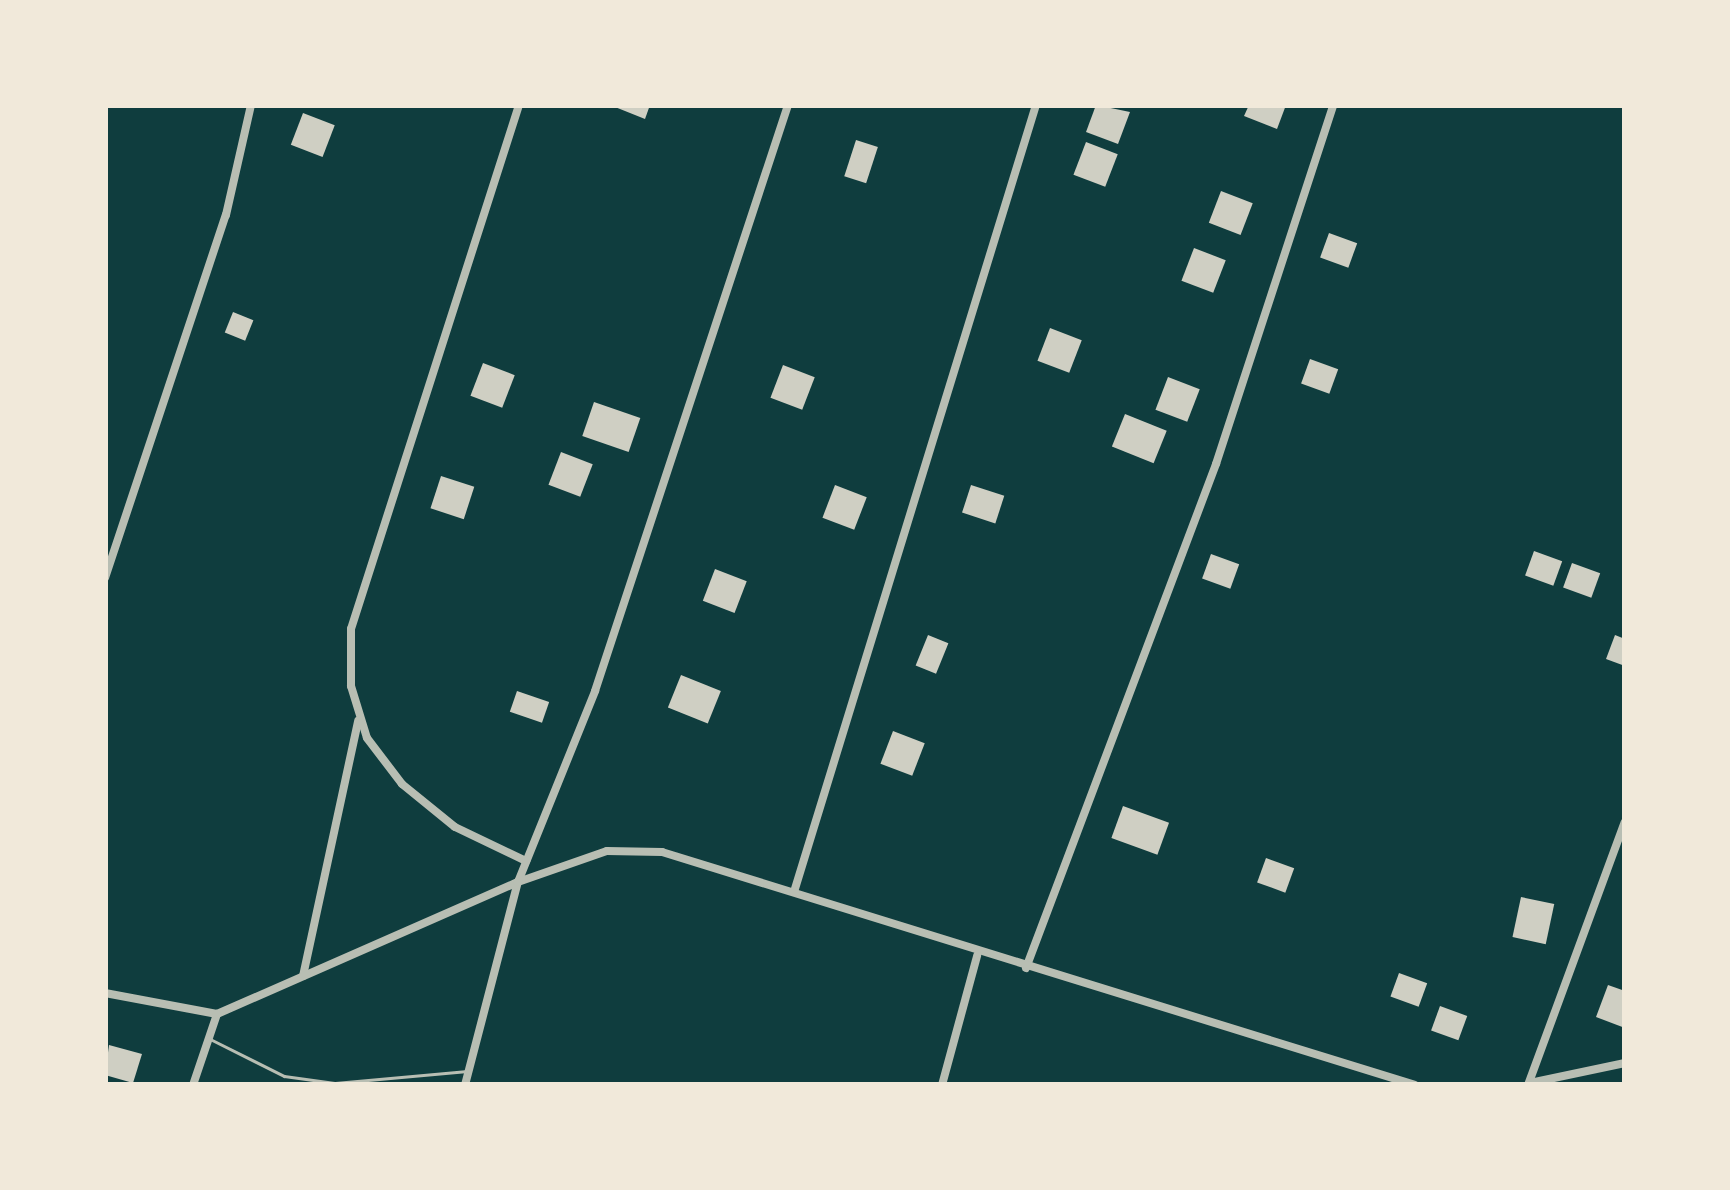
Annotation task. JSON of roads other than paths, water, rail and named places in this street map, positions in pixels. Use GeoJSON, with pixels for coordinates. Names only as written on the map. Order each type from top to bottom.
{"type":"FeatureCollection","features":[{"type":"Feature","properties":{"kind":"street"},"geometry":{"type":"LineString","coordinates":[[105,578],[219,238],[251,105]]}},
{"type":"Feature","properties":{"kind":"street"},"geometry":{"type":"LineString","coordinates":[[303,978],[359,719],[351,629],[519,105]]}},
{"type":"Feature","properties":{"kind":"street"},"geometry":{"type":"LineString","coordinates":[[465,1085],[518,882],[595,691],[788,105]]}},
{"type":"Feature","properties":{"kind":"street"},"geometry":{"type":"LineString","coordinates":[[794,892],[1036,105]]}},
{"type":"Feature","properties":{"kind":"street"},"geometry":{"type":"LineString","coordinates":[[1026,968],[1216,464],[1333,105]]}},
{"type":"Feature","properties":{"kind":"street"},"geometry":{"type":"LineString","coordinates":[[359,719],[402,784],[455,827],[526,861]]}},
{"type":"Feature","properties":{"kind":"street"},"geometry":{"type":"LineString","coordinates":[[1528,1084],[1625,822]]}},
{"type":"Feature","properties":{"kind":"street"},"geometry":{"type":"LineString","coordinates":[[105,993],[218,1014],[518,882],[607,851],[662,852],[976,956],[1415,1085]]}},
{"type":"Feature","properties":{"kind":"street"},"geometry":{"type":"LineString","coordinates":[[942,1085],[976,956]]}},
{"type":"Feature","properties":{"kind":"street"},"geometry":{"type":"LineString","coordinates":[[193,1085],[218,1014]]}},
{"type":"Feature","properties":{"kind":"street"},"geometry":{"type":"LineString","coordinates":[[1528,1084],[1625,1063]]}},
{"type":"Feature","properties":{"kind":"street"},"geometry":{"type":"LineString","coordinates":[[1375,1085],[1378,1074]]}},
{"type":"Feature","properties":{"kind":"lane"},"geometry":{"type":"LineString","coordinates":[[209,1038],[284,1076],[335,1083],[470,1071]]}}]}
